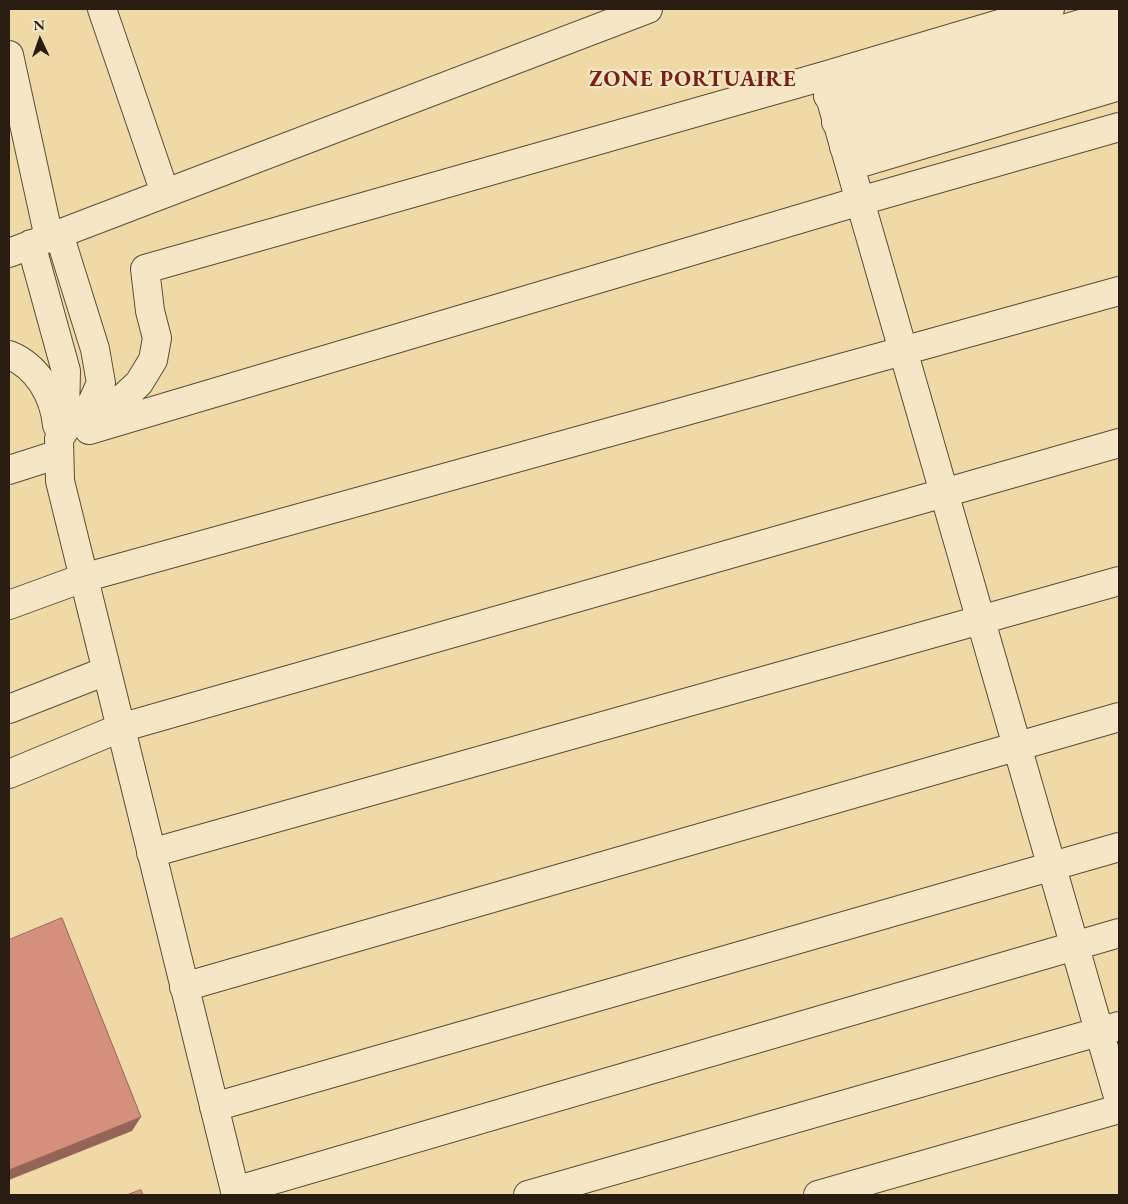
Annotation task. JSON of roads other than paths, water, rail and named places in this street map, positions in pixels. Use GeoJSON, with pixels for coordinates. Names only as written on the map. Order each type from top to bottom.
{"type":"FeatureCollection","features":[{"type":"Feature","properties":{"kind":"lane"},"geometry":{"type":"LineString","coordinates":[[102,9],[165,193]]}},
{"type":"Feature","properties":{"kind":"lane"},"geometry":{"type":"LineString","coordinates":[[37,242],[648,9]]}},
{"type":"Feature","properties":{"kind":"lane"},"geometry":{"type":"LineString","coordinates":[[826,86],[1050,9]]}},
{"type":"Feature","properties":{"kind":"lane"},"geometry":{"type":"LineString","coordinates":[[59,447],[68,425],[87,414],[104,409],[124,398],[139,383],[153,360],[157,338],[150,311],[145,269],[826,86],[1119,13]]}},
{"type":"Feature","properties":{"kind":"lane"},"geometry":{"type":"LineString","coordinates":[[849,164],[1119,38]]}},
{"type":"Feature","properties":{"kind":"lane"},"geometry":{"type":"LineString","coordinates":[[9,55],[37,242],[66,371],[66,417],[59,447]]}},
{"type":"Feature","properties":{"kind":"lane"},"geometry":{"type":"LineString","coordinates":[[9,470],[59,447],[849,164],[1119,65]]}},
{"type":"Feature","properties":{"kind":"lane"},"geometry":{"type":"LineString","coordinates":[[826,86],[1075,946],[1109,1029],[1119,1100]]}},
{"type":"Feature","properties":{"kind":"lane"},"geometry":{"type":"LineString","coordinates":[[849,164],[1119,86]]}},
{"type":"Feature","properties":{"kind":"lane"},"geometry":{"type":"LineString","coordinates":[[849,164],[1119,104]]}},
{"type":"Feature","properties":{"kind":"lane"},"geometry":{"type":"LineString","coordinates":[[849,164],[1119,127]]}},
{"type":"Feature","properties":{"kind":"lane"},"geometry":{"type":"LineString","coordinates":[[37,242],[95,349],[101,383],[87,414]]}},
{"type":"Feature","properties":{"kind":"lane"},"geometry":{"type":"LineString","coordinates":[[9,605],[83,578],[1119,292]]}},
{"type":"Feature","properties":{"kind":"lane"},"geometry":{"type":"LineString","coordinates":[[9,355],[23,360],[46,389],[56,417],[62,493],[235,1193],[1119,933]]}},
{"type":"Feature","properties":{"kind":"lane"},"geometry":{"type":"LineString","coordinates":[[101,383],[114,385],[127,382],[148,369]]}},
{"type":"Feature","properties":{"kind":"lane"},"geometry":{"type":"LineString","coordinates":[[9,774],[120,728],[1119,443]]}},
{"type":"Feature","properties":{"kind":"lane"},"geometry":{"type":"LineString","coordinates":[[151,853],[1119,581]]}},
{"type":"Feature","properties":{"kind":"lane"},"geometry":{"type":"LineString","coordinates":[[9,709],[106,671]]}},
{"type":"Feature","properties":{"kind":"lane"},"geometry":{"type":"LineString","coordinates":[[184,987],[1119,717]]}},
{"type":"Feature","properties":{"kind":"lane"},"geometry":{"type":"LineString","coordinates":[[214,1107],[1119,847]]}},
{"type":"Feature","properties":{"kind":"lane"},"geometry":{"type":"LineString","coordinates":[[528,1195],[1109,1029]]}},
{"type":"Feature","properties":{"kind":"lane"},"geometry":{"type":"LineString","coordinates":[[818,1195],[1119,1109]]}},
{"type":"Feature","properties":{"kind":"district","name":"ZONE PORTUAIRE"},"geometry":{"type":"Point","coordinates":[693,80]}}]}
